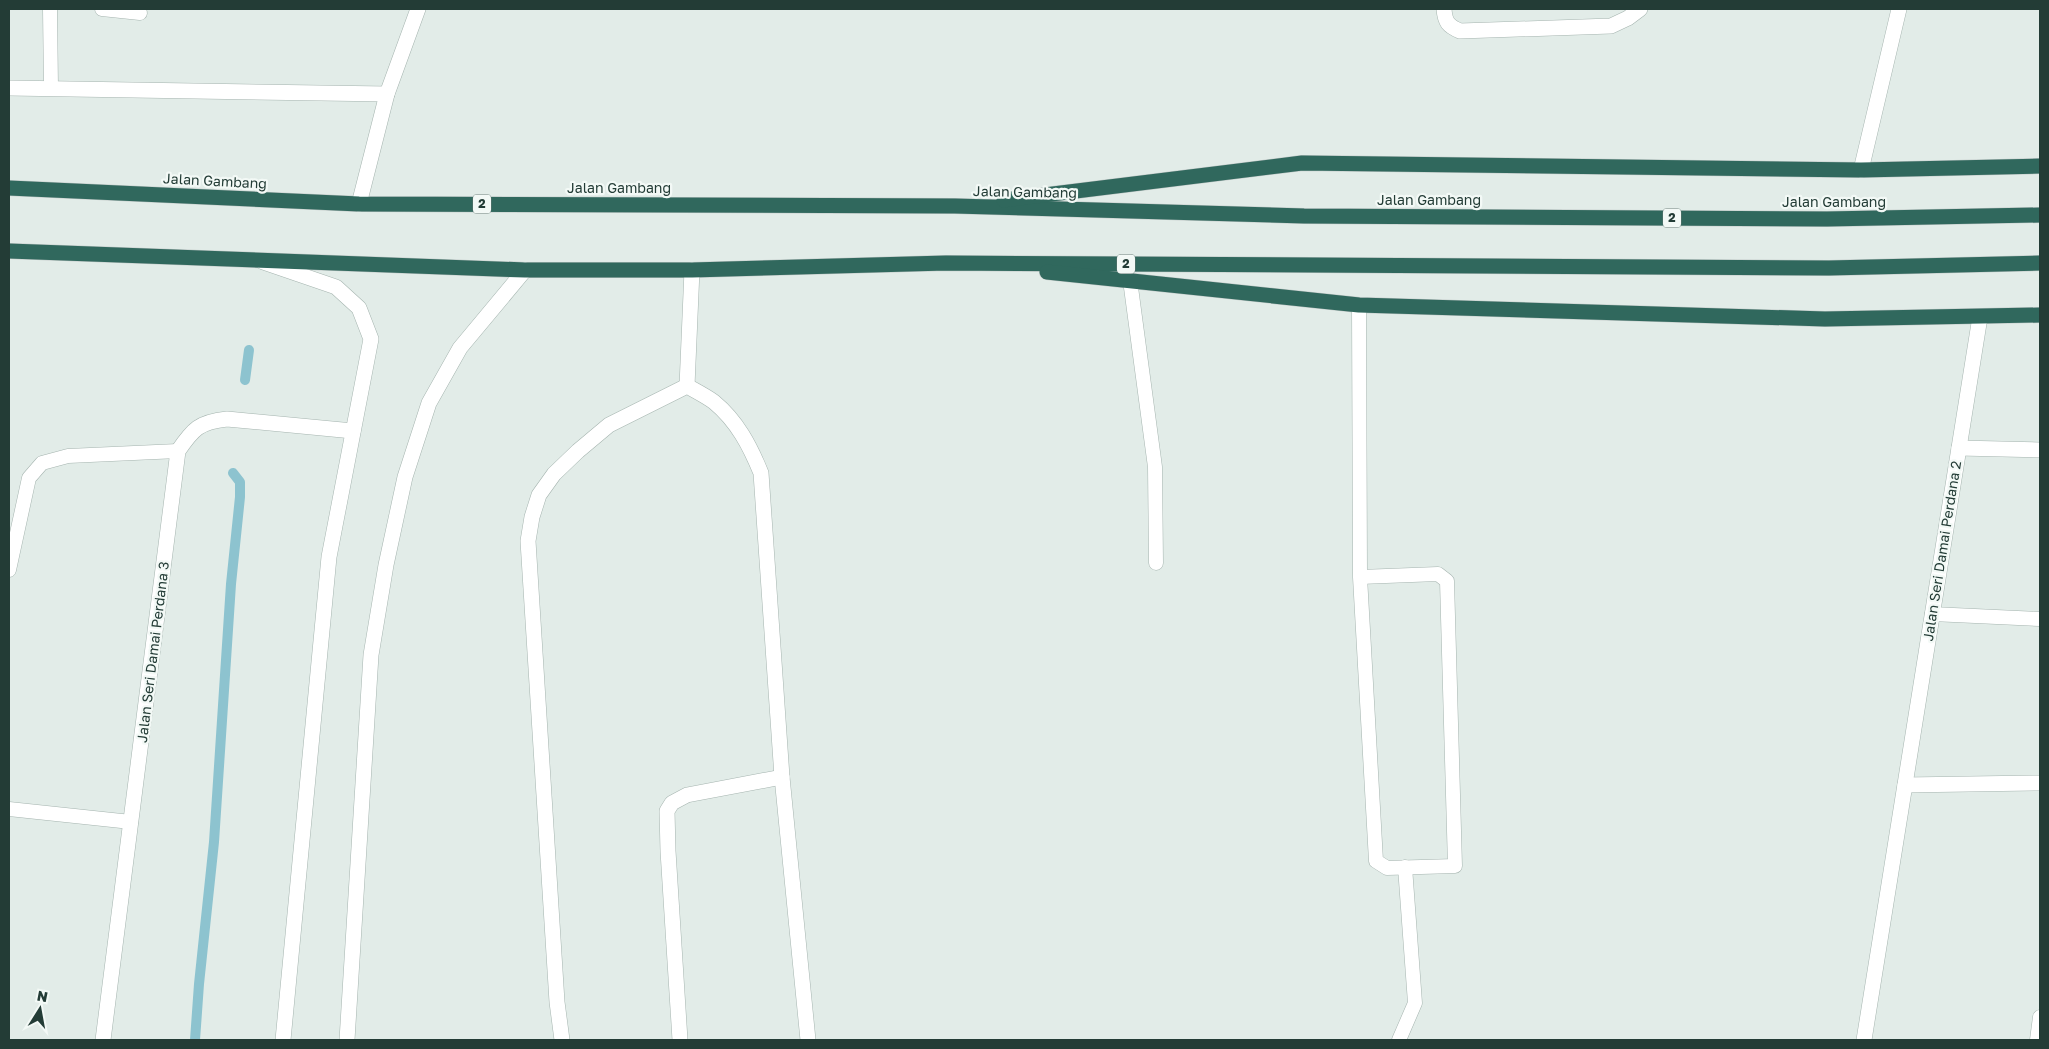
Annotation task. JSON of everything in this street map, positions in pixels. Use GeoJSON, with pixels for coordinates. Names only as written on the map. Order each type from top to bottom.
{"type":"FeatureCollection","features":[{"type":"Feature","properties":{"kind":"highway"},"geometry":{"type":"LineString","coordinates":[[955,206],[1302,163],[1861,170],[2040,166]]}},
{"type":"Feature","properties":{"kind":"highway","name":"Jalan Gambang"},"geometry":{"type":"LineString","coordinates":[[9,188],[359,204],[955,206],[1304,216],[1827,219],[2040,215]]}},
{"type":"Feature","properties":{"kind":"highway","name":"2"},"geometry":{"type":"LineString","coordinates":[[9,251],[252,258],[525,270],[692,270],[946,263],[1829,268],[2040,263]]}},
{"type":"Feature","properties":{"kind":"highway"},"geometry":{"type":"LineString","coordinates":[[946,263],[1130,280],[1359,305],[1825,319],[2040,315]]}},
{"type":"Feature","properties":{"kind":"street"},"geometry":{"type":"LineString","coordinates":[[359,204],[387,94],[418,9]]}},
{"type":"Feature","properties":{"kind":"street"},"geometry":{"type":"LineString","coordinates":[[1444,9],[1445,20],[1450,27],[1460,31],[1611,26],[1628,18],[1640,9]]}},
{"type":"Feature","properties":{"kind":"street"},"geometry":{"type":"LineString","coordinates":[[1861,170],[1899,9]]}},
{"type":"Feature","properties":{"kind":"street"},"geometry":{"type":"LineString","coordinates":[[9,88],[387,94]]}},
{"type":"Feature","properties":{"kind":"street"},"geometry":{"type":"LineString","coordinates":[[252,258],[336,287],[359,308],[371,339],[329,557],[283,1040]]}},
{"type":"Feature","properties":{"kind":"street"},"geometry":{"type":"LineString","coordinates":[[347,1040],[371,656],[386,565],[405,477],[429,403],[460,348],[525,270]]}},
{"type":"Feature","properties":{"kind":"street"},"geometry":{"type":"LineString","coordinates":[[687,386],[692,270]]}},
{"type":"Feature","properties":{"kind":"street","name":"Jalan Seri Damai Perdana 2"},"geometry":{"type":"LineString","coordinates":[[1864,1040],[1980,317]]}},
{"type":"Feature","properties":{"kind":"street"},"geometry":{"type":"LineString","coordinates":[[687,386],[713,401],[733,421],[750,446],[761,473],[782,777],[808,1040]]}},
{"type":"Feature","properties":{"kind":"street"},"geometry":{"type":"LineString","coordinates":[[562,1040],[557,1002],[528,541],[532,517],[539,495],[554,474],[578,451],[609,425],[687,386]]}},
{"type":"Feature","properties":{"kind":"street","name":"Jalan Seri Damai Perdana 3"},"geometry":{"type":"LineString","coordinates":[[103,1040],[178,451],[190,432],[209,421],[226,419],[353,431]]}},
{"type":"Feature","properties":{"kind":"street"},"geometry":{"type":"LineString","coordinates":[[1959,448],[2040,450]]}},
{"type":"Feature","properties":{"kind":"street"},"geometry":{"type":"LineString","coordinates":[[680,1040],[667,810],[672,803],[687,794],[782,777]]}},
{"type":"Feature","properties":{"kind":"street"},"geometry":{"type":"LineString","coordinates":[[1905,786],[2040,784]]}},
{"type":"Feature","properties":{"kind":"lane"},"geometry":{"type":"LineString","coordinates":[[50,9],[51,88]]}},
{"type":"Feature","properties":{"kind":"lane"},"geometry":{"type":"LineString","coordinates":[[102,9],[140,14]]}},
{"type":"Feature","properties":{"kind":"lane"},"geometry":{"type":"LineString","coordinates":[[1130,280],[1155,467],[1156,563]]}},
{"type":"Feature","properties":{"kind":"lane"},"geometry":{"type":"LineString","coordinates":[[1359,305],[1360,577],[1376,861],[1387,868],[1455,866],[1447,581],[1438,574],[1360,577]]}},
{"type":"Feature","properties":{"kind":"lane"},"geometry":{"type":"LineString","coordinates":[[9,570],[29,478],[42,463],[68,456],[178,451]]}},
{"type":"Feature","properties":{"kind":"lane"},"geometry":{"type":"LineString","coordinates":[[1932,614],[2040,619]]}},
{"type":"Feature","properties":{"kind":"lane"},"geometry":{"type":"LineString","coordinates":[[9,809],[131,822]]}},
{"type":"Feature","properties":{"kind":"lane"},"geometry":{"type":"LineString","coordinates":[[1399,1040],[1416,1003],[1405,867]]}},
{"type":"Feature","properties":{"kind":"lane"},"geometry":{"type":"LineString","coordinates":[[2036,1040],[2040,1017]]}},
{"type":"Feature","properties":{"kind":"waterway"},"geometry":{"type":"LineString","coordinates":[[245,380],[249,350]]}},
{"type":"Feature","properties":{"kind":"waterway"},"geometry":{"type":"LineString","coordinates":[[195,1040],[214,842],[231,584],[240,497],[240,482],[233,473]]}}]}
